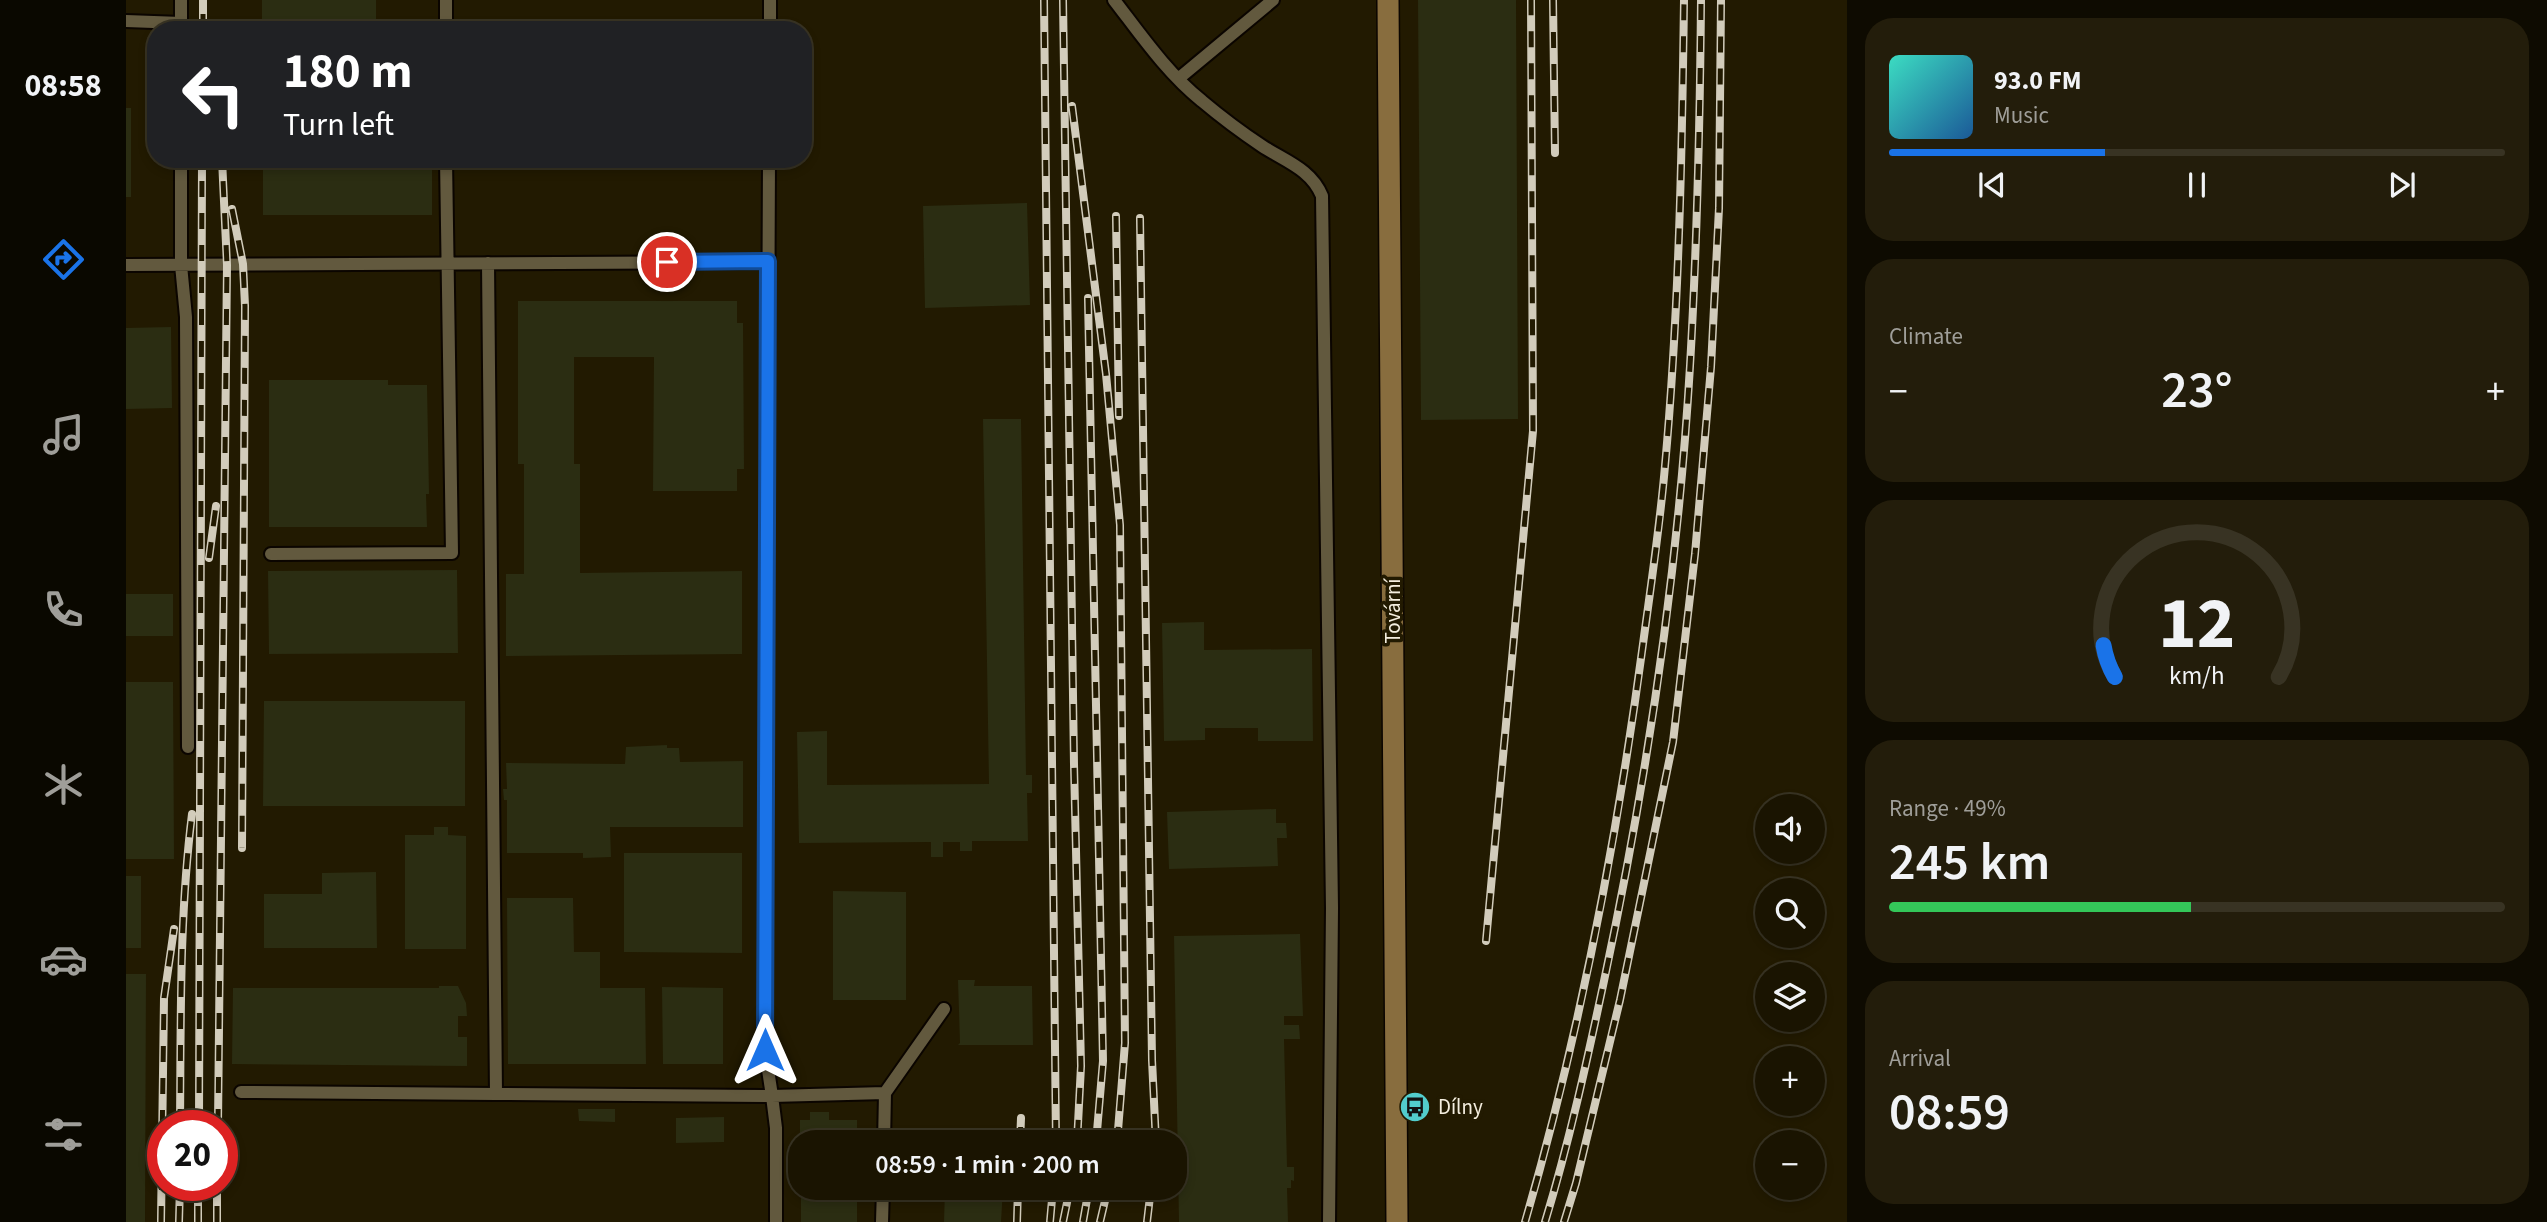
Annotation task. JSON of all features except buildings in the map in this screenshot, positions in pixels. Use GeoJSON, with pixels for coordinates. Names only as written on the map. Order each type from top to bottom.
{"type":"FeatureCollection","features":[{"type":"Feature","properties":{"kind":"street","name":"Tovární"},"geometry":{"type":"LineString","coordinates":[[1388,0],[1397,1222]]}},
{"type":"Feature","properties":{"kind":"lane"},"geometry":{"type":"LineString","coordinates":[[181,0],[181,21]]}},
{"type":"Feature","properties":{"kind":"lane"},"geometry":{"type":"LineString","coordinates":[[446,0],[446,21]]}},
{"type":"Feature","properties":{"kind":"lane"},"geometry":{"type":"LineString","coordinates":[[770,0],[770,21]]}},
{"type":"Feature","properties":{"kind":"lane"},"geometry":{"type":"LineString","coordinates":[[1114,0],[1178,79],[1201,101],[1262,146],[1302,169],[1318,187],[1324,210],[1332,894],[1329,1222]]}},
{"type":"Feature","properties":{"kind":"lane"},"geometry":{"type":"LineString","coordinates":[[1178,79],[1273,0]]}},
{"type":"Feature","properties":{"kind":"lane"},"geometry":{"type":"LineString","coordinates":[[126,21],[147,23]]}},
{"type":"Feature","properties":{"kind":"lane"},"geometry":{"type":"LineString","coordinates":[[181,168],[181,265],[186,317],[188,747]]}},
{"type":"Feature","properties":{"kind":"lane"},"geometry":{"type":"LineString","coordinates":[[271,554],[452,553],[446,168]]}},
{"type":"Feature","properties":{"kind":"lane"},"geometry":{"type":"LineString","coordinates":[[769,168],[765,1050],[776,1128],[776,1222]]}},
{"type":"Feature","properties":{"kind":"lane"},"geometry":{"type":"LineString","coordinates":[[126,265],[768,261]]}},
{"type":"Feature","properties":{"kind":"lane"},"geometry":{"type":"LineString","coordinates":[[488,263],[496,1094]]}},
{"type":"Feature","properties":{"kind":"lane"},"geometry":{"type":"LineString","coordinates":[[884,1130],[885,1093],[944,1009]]}},
{"type":"Feature","properties":{"kind":"lane"},"geometry":{"type":"LineString","coordinates":[[241,1092],[772,1096],[885,1093]]}},
{"type":"Feature","properties":{"kind":"lane"},"geometry":{"type":"LineString","coordinates":[[882,1222],[883,1200]]}},
{"type":"Feature","properties":{"kind":"railway"},"geometry":{"type":"LineString","coordinates":[[203,0],[203,21]]}},
{"type":"Feature","properties":{"kind":"railway"},"geometry":{"type":"LineString","coordinates":[[1044,0],[1056,1130]]}},
{"type":"Feature","properties":{"kind":"railway"},"geometry":{"type":"LineString","coordinates":[[1063,0],[1081,1066],[1078,1130]]}},
{"type":"Feature","properties":{"kind":"railway"},"geometry":{"type":"LineString","coordinates":[[1486,941],[1533,431],[1531,0]]}},
{"type":"Feature","properties":{"kind":"railway"},"geometry":{"type":"LineString","coordinates":[[1553,0],[1555,153]]}},
{"type":"Feature","properties":{"kind":"railway"},"geometry":{"type":"LineString","coordinates":[[1525,1222],[1563,1079],[1595,935],[1633,717],[1655,555],[1670,408],[1677,291],[1684,0]]}},
{"type":"Feature","properties":{"kind":"railway"},"geometry":{"type":"LineString","coordinates":[[1545,1222],[1577,1102],[1620,905],[1647,752],[1669,598],[1685,443],[1695,274],[1701,0]]}},
{"type":"Feature","properties":{"kind":"railway"},"geometry":{"type":"LineString","coordinates":[[1564,1222],[1620,1000],[1673,742],[1695,554],[1711,367],[1719,208],[1721,0]]}},
{"type":"Feature","properties":{"kind":"railway"},"geometry":{"type":"LineString","coordinates":[[1072,106],[1106,374],[1120,525],[1125,1043],[1118,1130]]}},
{"type":"Feature","properties":{"kind":"railway"},"geometry":{"type":"LineString","coordinates":[[199,1110],[202,168]]}},
{"type":"Feature","properties":{"kind":"railway"},"geometry":{"type":"LineString","coordinates":[[218,1110],[227,265],[222,168]]}},
{"type":"Feature","properties":{"kind":"railway"},"geometry":{"type":"LineString","coordinates":[[232,209],[243,264],[245,306],[242,848]]}},
{"type":"Feature","properties":{"kind":"railway"},"geometry":{"type":"LineString","coordinates":[[1116,216],[1119,416]]}},
{"type":"Feature","properties":{"kind":"railway"},"geometry":{"type":"LineString","coordinates":[[1140,218],[1152,1060],[1155,1130]]}},
{"type":"Feature","properties":{"kind":"railway"},"geometry":{"type":"LineString","coordinates":[[1088,298],[1103,1061],[1097,1130]]}},
{"type":"Feature","properties":{"kind":"railway"},"geometry":{"type":"LineString","coordinates":[[209,558],[216,506]]}},
{"type":"Feature","properties":{"kind":"railway"},"geometry":{"type":"LineString","coordinates":[[180,1110],[183,931],[192,814]]}},
{"type":"Feature","properties":{"kind":"railway"},"geometry":{"type":"LineString","coordinates":[[161,1222],[164,998],[174,929]]}},
{"type":"Feature","properties":{"kind":"railway"},"geometry":{"type":"LineString","coordinates":[[1021,1118],[1021,1130]]}},
{"type":"Feature","properties":{"kind":"railway"},"geometry":{"type":"LineString","coordinates":[[1017,1222],[1018,1200]]}},
{"type":"Feature","properties":{"kind":"railway"},"geometry":{"type":"LineString","coordinates":[[1050,1222],[1052,1200]]}},
{"type":"Feature","properties":{"kind":"railway"},"geometry":{"type":"LineString","coordinates":[[1063,1222],[1068,1200]]}},
{"type":"Feature","properties":{"kind":"railway"},"geometry":{"type":"LineString","coordinates":[[1083,1222],[1087,1200]]}},
{"type":"Feature","properties":{"kind":"railway"},"geometry":{"type":"LineString","coordinates":[[1100,1222],[1105,1200]]}},
{"type":"Feature","properties":{"kind":"railway"},"geometry":{"type":"LineString","coordinates":[[1147,1222],[1150,1200]]}},
{"type":"Feature","properties":{"kind":"railway"},"geometry":{"type":"LineString","coordinates":[[179,1222],[180,1201]]}},
{"type":"Feature","properties":{"kind":"railway"},"geometry":{"type":"LineString","coordinates":[[198,1201],[198,1222]]}},
{"type":"Feature","properties":{"kind":"railway"},"geometry":{"type":"LineString","coordinates":[[217,1201],[217,1222]]}},
{"type":"Feature","properties":{"kind":"place","name":"Dílny"},"geometry":{"type":"Point","coordinates":[1415,1107]}},
{"type":"Feature","properties":{"kind":"route"},"geometry":{"type":"LineString","coordinates":[[667,262],[768,261],[765,1050]]}}]}
